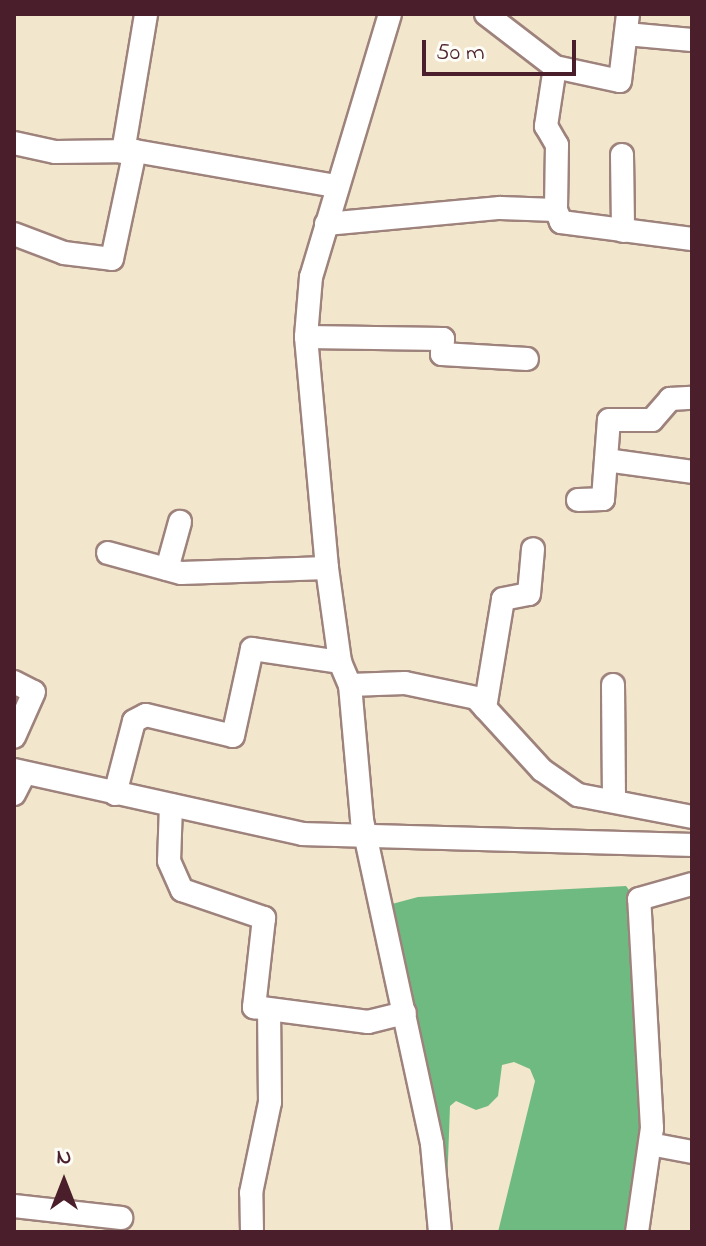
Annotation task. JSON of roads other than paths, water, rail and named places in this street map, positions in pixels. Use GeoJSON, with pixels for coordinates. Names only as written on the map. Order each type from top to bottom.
{"type":"FeatureCollection","features":[{"type":"Feature","properties":{"kind":"street"},"geometry":{"type":"LineString","coordinates":[[14,234],[64,253],[112,259],[146,14]]}},
{"type":"Feature","properties":{"kind":"street"},"geometry":{"type":"LineString","coordinates":[[390,14],[311,277],[306,337],[327,568],[340,662],[350,685],[362,820],[369,837],[432,1144],[440,1232]]}},
{"type":"Feature","properties":{"kind":"street"},"geometry":{"type":"LineString","coordinates":[[486,14],[555,67],[620,81],[627,24],[692,40]]}},
{"type":"Feature","properties":{"kind":"street"},"geometry":{"type":"LineString","coordinates":[[555,67],[546,126],[557,145],[556,210],[561,222],[692,239]]}},
{"type":"Feature","properties":{"kind":"street"},"geometry":{"type":"LineString","coordinates":[[14,146],[55,152],[129,151],[336,186]]}},
{"type":"Feature","properties":{"kind":"street"},"geometry":{"type":"LineString","coordinates":[[622,155],[623,231]]}},
{"type":"Feature","properties":{"kind":"street"},"geometry":{"type":"LineString","coordinates":[[326,224],[500,208],[556,210]]}},
{"type":"Feature","properties":{"kind":"street"},"geometry":{"type":"LineString","coordinates":[[306,337],[443,339],[442,354],[527,359]]}},
{"type":"Feature","properties":{"kind":"street"},"geometry":{"type":"LineString","coordinates":[[578,500],[603,499],[609,420],[652,420],[670,399],[692,398]]}},
{"type":"Feature","properties":{"kind":"street"},"geometry":{"type":"LineString","coordinates":[[606,460],[692,472]]}},
{"type":"Feature","properties":{"kind":"street"},"geometry":{"type":"LineString","coordinates":[[167,569],[180,522]]}},
{"type":"Feature","properties":{"kind":"street"},"geometry":{"type":"LineString","coordinates":[[485,708],[503,599],[529,594],[533,549]]}},
{"type":"Feature","properties":{"kind":"street"},"geometry":{"type":"LineString","coordinates":[[108,553],[167,569],[246,574],[327,568]]}},
{"type":"Feature","properties":{"kind":"street"},"geometry":{"type":"LineString","coordinates":[[115,794],[134,721],[146,715],[233,736],[252,649],[340,662]]}},
{"type":"Feature","properties":{"kind":"street"},"geometry":{"type":"LineString","coordinates":[[14,682],[34,692],[14,737]]}},
{"type":"Feature","properties":{"kind":"street"},"geometry":{"type":"LineString","coordinates":[[350,685],[405,683],[476,698],[542,770],[578,795],[692,817]]}},
{"type":"Feature","properties":{"kind":"street"},"geometry":{"type":"LineString","coordinates":[[613,685],[614,801]]}},
{"type":"Feature","properties":{"kind":"street"},"geometry":{"type":"LineString","coordinates":[[17,779],[115,794],[303,834],[692,845],[692,855]]}},
{"type":"Feature","properties":{"kind":"street"},"geometry":{"type":"LineString","coordinates":[[171,805],[169,861],[182,890],[264,918],[254,1007],[368,1022],[405,1013]]}},
{"type":"Feature","properties":{"kind":"street"},"geometry":{"type":"LineString","coordinates":[[637,1232],[650,1144],[639,899],[692,884]]}},
{"type":"Feature","properties":{"kind":"street"},"geometry":{"type":"LineString","coordinates":[[252,1232],[251,1193],[270,1102],[269,1010]]}},
{"type":"Feature","properties":{"kind":"street"},"geometry":{"type":"LineString","coordinates":[[650,1144],[692,1152]]}},
{"type":"Feature","properties":{"kind":"street"},"geometry":{"type":"LineString","coordinates":[[14,1206],[121,1218]]}}]}
